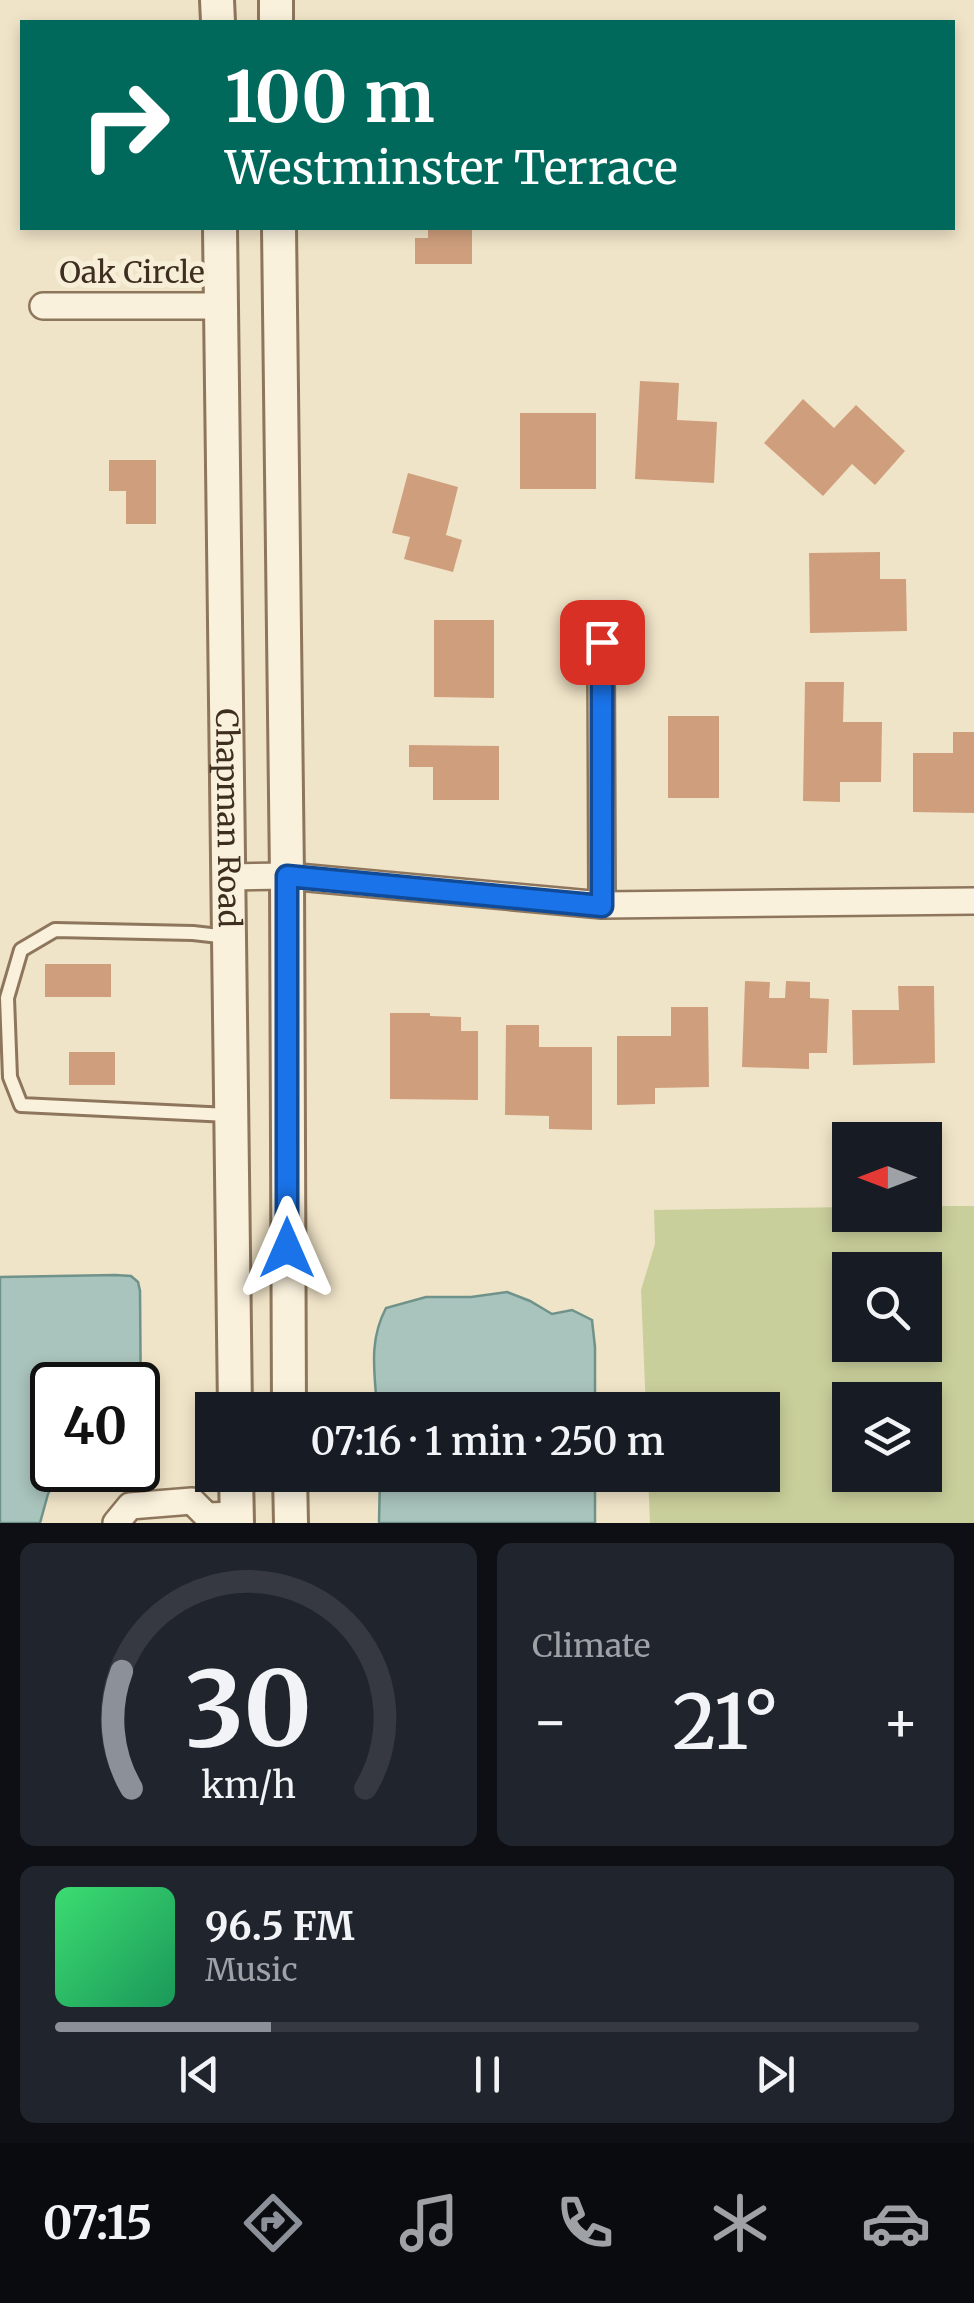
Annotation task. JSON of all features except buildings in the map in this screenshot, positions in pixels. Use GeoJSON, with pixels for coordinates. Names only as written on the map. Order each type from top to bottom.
{"type":"FeatureCollection","features":[{"type":"Feature","properties":{"kind":"street","name":"Chapman Road"},"geometry":{"type":"LineString","coordinates":[[220,230],[235,1392]]}},
{"type":"Feature","properties":{"kind":"street","name":"Chapman Road"},"geometry":{"type":"LineString","coordinates":[[279,230],[289,1392]]}},
{"type":"Feature","properties":{"kind":"street","name":"Oak Circle"},"geometry":{"type":"LineString","coordinates":[[44,306],[221,306]]}},
{"type":"Feature","properties":{"kind":"street"},"geometry":{"type":"LineString","coordinates":[[602,642],[602,906]]}},
{"type":"Feature","properties":{"kind":"street"},"geometry":{"type":"LineString","coordinates":[[228,877],[287,876],[602,906],[974,901]]}},
{"type":"Feature","properties":{"kind":"street"},"geometry":{"type":"LineString","coordinates":[[128,1517],[192,1502],[221,1519],[230,1492]]}},
{"type":"Feature","properties":{"kind":"street"},"geometry":{"type":"LineString","coordinates":[[290,1492],[290,1523]]}},
{"type":"Feature","properties":{"kind":"lane"},"geometry":{"type":"LineString","coordinates":[[229,937],[55,930],[21,950],[7,998],[10,1077],[21,1105],[232,1116]]}},
{"type":"Feature","properties":{"kind":"green space"},"geometry":{"type":"Polygon","coordinates":[[[942,1206],[974,1206],[974,1523],[650,1523],[649,1492],[780,1492],[780,1392],[645,1392],[641,1290],[655,1244],[654,1210],[832,1207],[832,1232],[942,1232],[942,1206]]]}},
{"type":"Feature","properties":{"kind":"water"},"geometry":{"type":"Polygon","coordinates":[[[131,1276],[140,1291],[141,1362],[30,1362],[30,1492],[49,1492],[40,1523],[0,1523],[0,1277],[131,1276]]]}},
{"type":"Feature","properties":{"kind":"water"},"geometry":{"type":"Polygon","coordinates":[[[507,1292],[552,1314],[572,1310],[592,1320],[595,1392],[376,1392],[375,1345],[386,1308],[426,1297],[507,1292]]]}},
{"type":"Feature","properties":{"kind":"water"},"geometry":{"type":"Polygon","coordinates":[[[380,1492],[595,1492],[595,1523],[379,1523],[380,1492]]]}},
{"type":"Feature","properties":{"kind":"route"},"geometry":{"type":"LineString","coordinates":[[287,1248],[287,876],[602,906],[602,642]]}}]}
